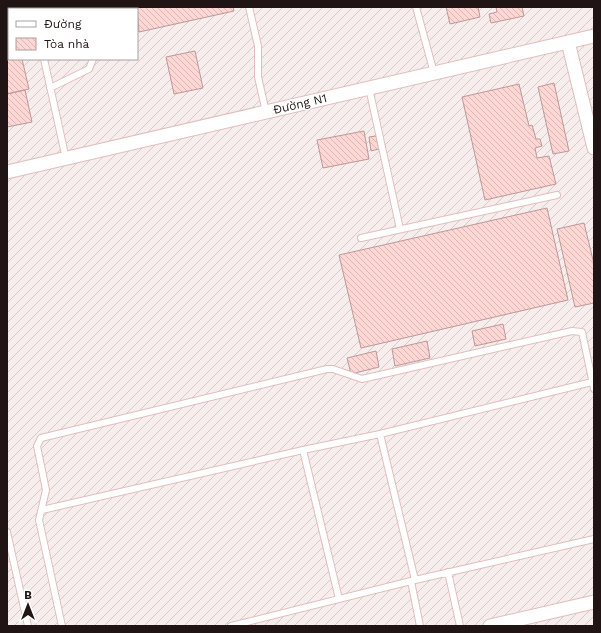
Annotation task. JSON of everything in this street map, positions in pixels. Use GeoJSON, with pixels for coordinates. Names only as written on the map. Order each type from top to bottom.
{"type":"FeatureCollection","features":[{"type":"Feature","properties":{"kind":"street","name":"Đường N1"},"geometry":{"type":"LineString","coordinates":[[7,172],[594,36]]}},
{"type":"Feature","properties":{"kind":"street"},"geometry":{"type":"LineString","coordinates":[[568,42],[594,148]]}},
{"type":"Feature","properties":{"kind":"street"},"geometry":{"type":"LineString","coordinates":[[490,626],[594,602]]}},
{"type":"Feature","properties":{"kind":"lane"},"geometry":{"type":"LineString","coordinates":[[249,7],[258,46],[258,77],[266,112]]}},
{"type":"Feature","properties":{"kind":"lane"},"geometry":{"type":"LineString","coordinates":[[416,7],[434,73]]}},
{"type":"Feature","properties":{"kind":"lane"},"geometry":{"type":"LineString","coordinates":[[44,60],[66,159]]}},
{"type":"Feature","properties":{"kind":"lane"},"geometry":{"type":"LineString","coordinates":[[50,88],[89,70],[93,60]]}},
{"type":"Feature","properties":{"kind":"lane"},"geometry":{"type":"LineString","coordinates":[[369,88],[400,229]]}},
{"type":"Feature","properties":{"kind":"lane"},"geometry":{"type":"LineString","coordinates":[[361,238],[557,195]]}},
{"type":"Feature","properties":{"kind":"lane"},"geometry":{"type":"LineString","coordinates":[[62,626],[39,520],[46,490],[37,446],[41,438],[327,369],[333,369],[362,379],[578,331],[582,332],[594,389]]}},
{"type":"Feature","properties":{"kind":"lane"},"geometry":{"type":"LineString","coordinates":[[42,510],[303,450],[380,434],[592,382]]}},
{"type":"Feature","properties":{"kind":"lane"},"geometry":{"type":"LineString","coordinates":[[380,434],[413,580],[420,626]]}},
{"type":"Feature","properties":{"kind":"lane"},"geometry":{"type":"LineString","coordinates":[[303,450],[338,599]]}},
{"type":"Feature","properties":{"kind":"lane"},"geometry":{"type":"LineString","coordinates":[[7,532],[28,626]]}},
{"type":"Feature","properties":{"kind":"lane"},"geometry":{"type":"LineString","coordinates":[[231,626],[413,580],[594,539]]}},
{"type":"Feature","properties":{"kind":"lane"},"geometry":{"type":"LineString","coordinates":[[448,572],[460,626]]}},
{"type":"Feature","properties":{"kind":"shaded area"},"geometry":{"type":"Polygon","coordinates":[[[7,7],[594,7],[594,626],[7,626],[7,7]]]}},
{"type":"Feature","properties":{"kind":"building"},"geometry":{"type":"Polygon","coordinates":[[[7,7],[10,7],[8,8],[8,60],[22,60],[29,89],[7,94],[7,7]]]}},
{"type":"Feature","properties":{"kind":"building"},"geometry":{"type":"Polygon","coordinates":[[[39,7],[71,7],[71,8],[39,7]]]}},
{"type":"Feature","properties":{"kind":"building"},"geometry":{"type":"Polygon","coordinates":[[[233,7],[234,11],[139,32],[138,8],[134,8],[233,7]]]}},
{"type":"Feature","properties":{"kind":"building"},"geometry":{"type":"Polygon","coordinates":[[[446,7],[478,7],[480,17],[450,24],[446,7]]]}},
{"type":"Feature","properties":{"kind":"building"},"geometry":{"type":"Polygon","coordinates":[[[496,7],[522,7],[524,16],[491,23],[489,14],[497,12],[496,7]]]}},
{"type":"Feature","properties":{"kind":"building"},"geometry":{"type":"Polygon","coordinates":[[[195,51],[203,88],[174,94],[166,57],[195,51]]]}},
{"type":"Feature","properties":{"kind":"building"},"geometry":{"type":"Polygon","coordinates":[[[554,83],[569,151],[553,154],[538,87],[554,83]]]}},
{"type":"Feature","properties":{"kind":"building"},"geometry":{"type":"Polygon","coordinates":[[[519,84],[529,126],[532,125],[536,139],[540,139],[542,146],[535,148],[537,158],[549,156],[556,184],[485,200],[462,97],[519,84]]]}},
{"type":"Feature","properties":{"kind":"building"},"geometry":{"type":"Polygon","coordinates":[[[25,90],[32,122],[7,127],[7,94],[25,90]]]}},
{"type":"Feature","properties":{"kind":"building"},"geometry":{"type":"Polygon","coordinates":[[[364,131],[369,159],[323,168],[317,140],[364,131]]]}},
{"type":"Feature","properties":{"kind":"building"},"geometry":{"type":"Polygon","coordinates":[[[376,136],[379,149],[371,151],[369,137],[376,136]]]}},
{"type":"Feature","properties":{"kind":"building"},"geometry":{"type":"Polygon","coordinates":[[[547,208],[568,300],[361,348],[339,255],[547,208]]]}},
{"type":"Feature","properties":{"kind":"building"},"geometry":{"type":"Polygon","coordinates":[[[584,223],[594,264],[594,303],[575,307],[557,229],[584,223]]]}},
{"type":"Feature","properties":{"kind":"building"},"geometry":{"type":"Polygon","coordinates":[[[503,324],[506,339],[475,346],[472,331],[503,324]]]}},
{"type":"Feature","properties":{"kind":"building"},"geometry":{"type":"Polygon","coordinates":[[[427,341],[430,358],[395,366],[392,349],[427,341]]]}},
{"type":"Feature","properties":{"kind":"building"},"geometry":{"type":"Polygon","coordinates":[[[376,351],[379,367],[351,374],[347,358],[376,351]]]}}]}
